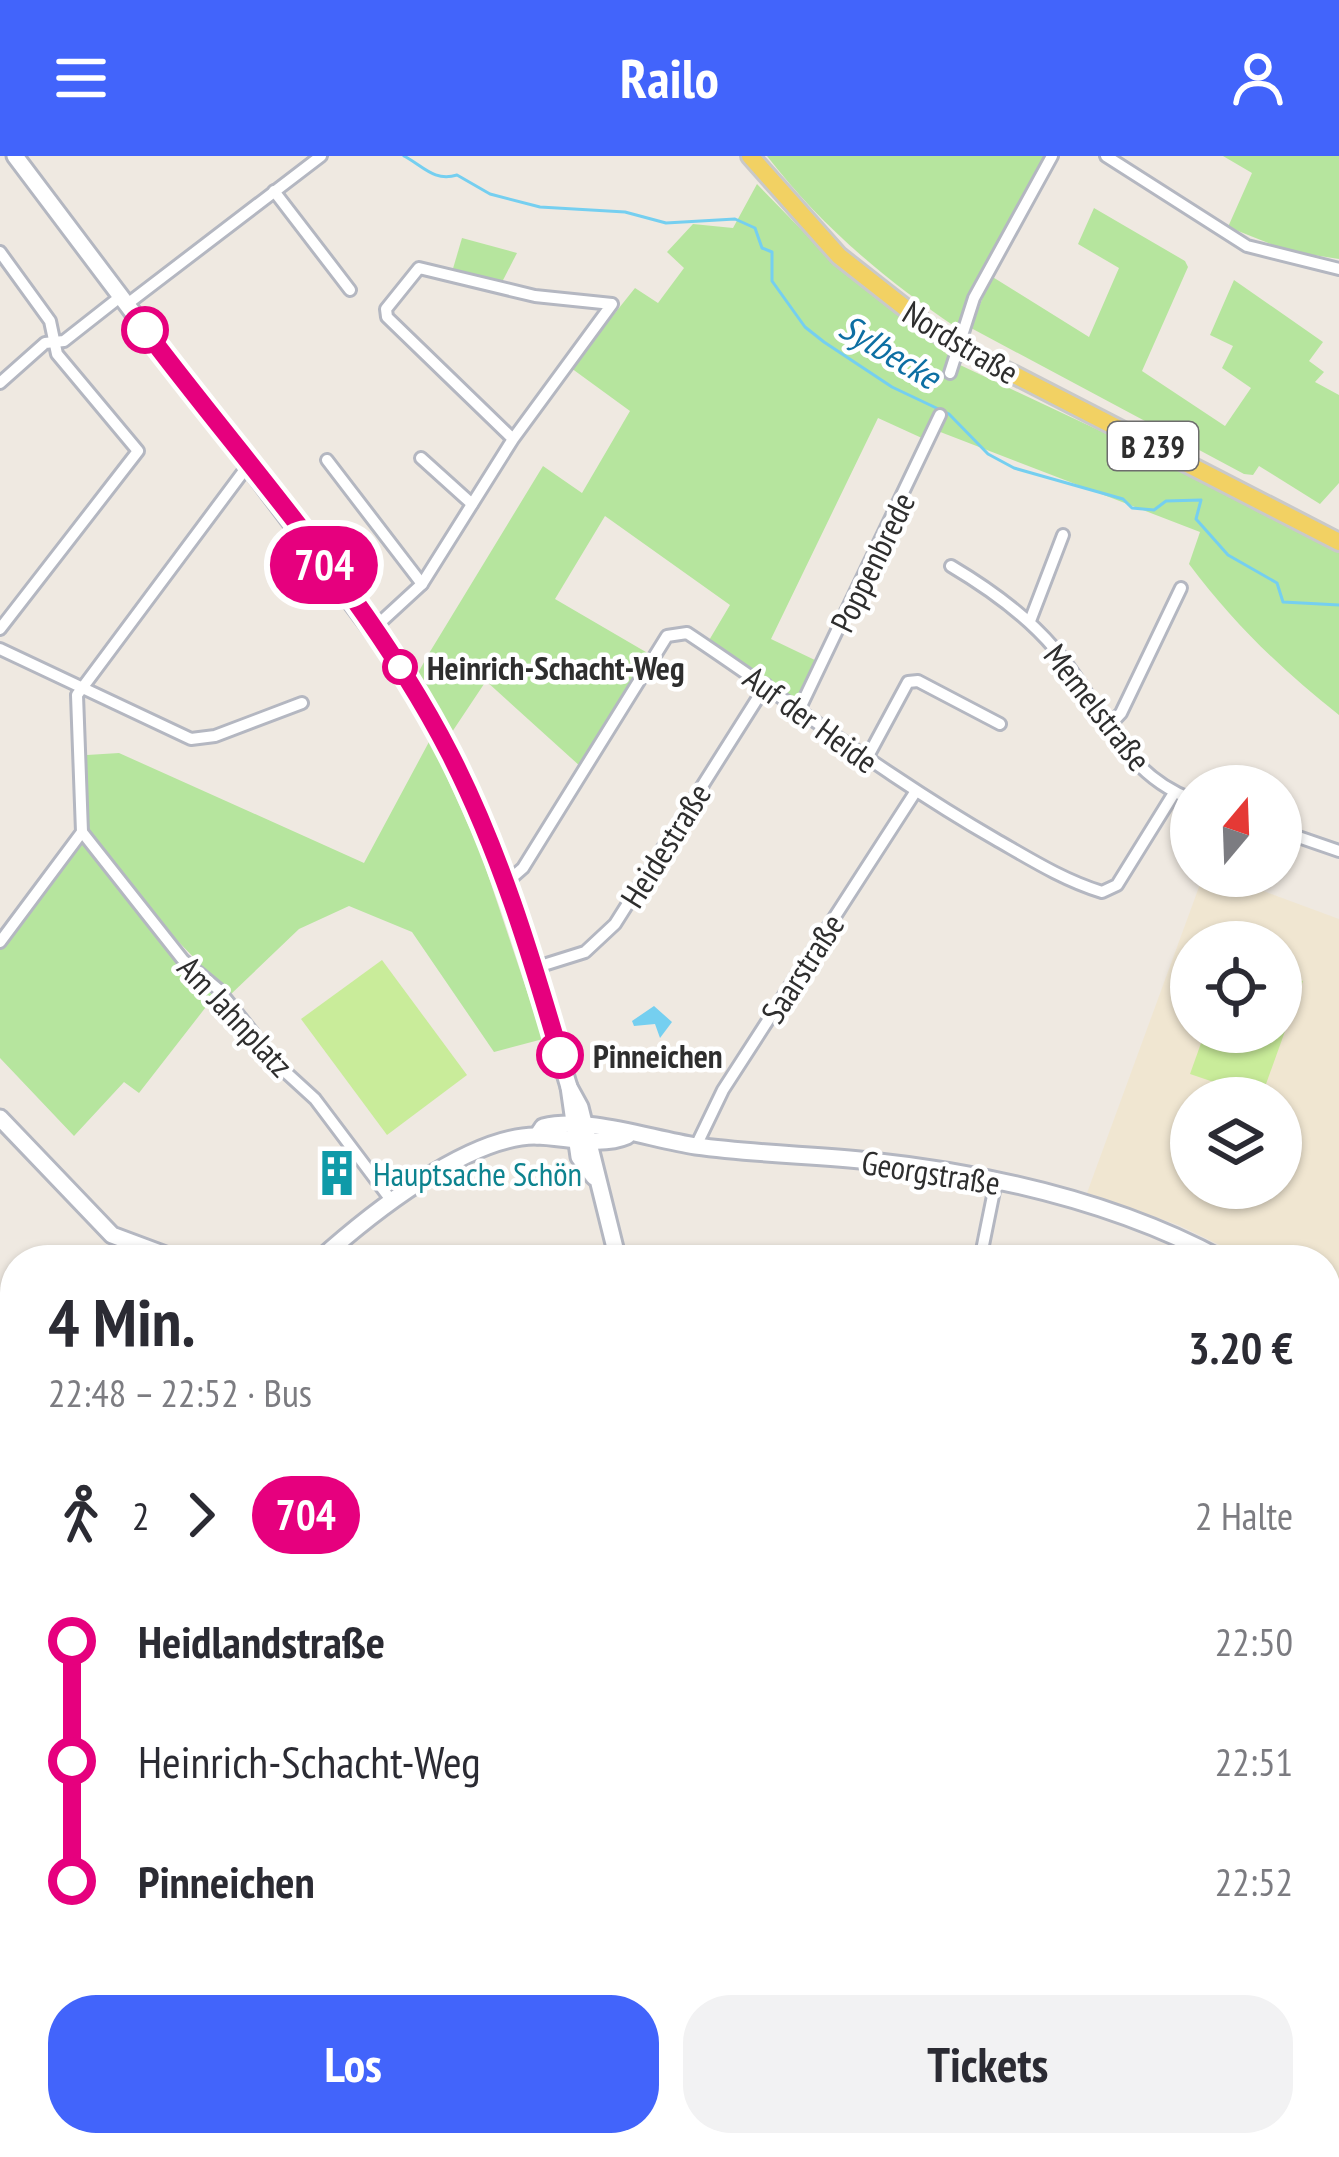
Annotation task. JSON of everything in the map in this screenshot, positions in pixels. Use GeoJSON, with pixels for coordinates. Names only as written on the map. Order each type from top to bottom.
{"type":"FeatureCollection","features":[{"type":"Feature","properties":{"kind":"main road","name":"Nordstraße"},"geometry":{"type":"LineString","coordinates":[[749,156],[839,256],[938,333],[1339,542]]}},
{"type":"Feature","properties":{"kind":"street"},"geometry":{"type":"LineString","coordinates":[[15,156],[373,630],[450,753],[506,881],[613,1245]]}},
{"type":"Feature","properties":{"kind":"street"},"geometry":{"type":"LineString","coordinates":[[0,383],[45,343],[64,340],[123,301],[321,156]]}},
{"type":"Feature","properties":{"kind":"street"},"geometry":{"type":"LineString","coordinates":[[950,373],[974,298],[1052,156]]}},
{"type":"Feature","properties":{"kind":"street"},"geometry":{"type":"LineString","coordinates":[[1106,156],[1247,246],[1339,269]]}},
{"type":"Feature","properties":{"kind":"street"},"geometry":{"type":"LineString","coordinates":[[274,191],[350,290]]}},
{"type":"Feature","properties":{"kind":"street"},"geometry":{"type":"LineString","coordinates":[[0,253],[50,322],[57,354],[138,451],[0,629]]}},
{"type":"Feature","properties":{"kind":"street"},"geometry":{"type":"LineString","coordinates":[[373,630],[422,584],[513,439],[612,304],[535,296],[419,268],[386,309],[387,317],[513,439]]}},
{"type":"Feature","properties":{"kind":"street","name":"Poppenbrede"},"geometry":{"type":"LineString","coordinates":[[800,709],[940,415]]}},
{"type":"Feature","properties":{"kind":"street"},"geometry":{"type":"LineString","coordinates":[[421,458],[472,504]]}},
{"type":"Feature","properties":{"kind":"street"},"geometry":{"type":"LineString","coordinates":[[327,460],[422,584]]}},
{"type":"Feature","properties":{"kind":"street"},"geometry":{"type":"LineString","coordinates":[[0,942],[82,832],[75,702],[249,464]]}},
{"type":"Feature","properties":{"kind":"street"},"geometry":{"type":"LineString","coordinates":[[1030,621],[1064,535]]}},
{"type":"Feature","properties":{"kind":"street","name":"Memelstraße"},"geometry":{"type":"LineString","coordinates":[[951,566],[1030,621],[1077,677],[1131,760],[1170,790]]}},
{"type":"Feature","properties":{"kind":"street"},"geometry":{"type":"LineString","coordinates":[[1108,727],[1120,713],[1181,588]]}},
{"type":"Feature","properties":{"kind":"street","name":"Auf der Heide"},"geometry":{"type":"LineString","coordinates":[[506,881],[523,868],[668,636],[687,634],[800,709],[914,794],[1071,882],[1102,892],[1117,885],[1170,799]]}},
{"type":"Feature","properties":{"kind":"street"},"geometry":{"type":"LineString","coordinates":[[0,649],[191,739],[215,736],[302,703]]}},
{"type":"Feature","properties":{"kind":"street"},"geometry":{"type":"LineString","coordinates":[[867,758],[908,682],[918,681],[1000,724]]}},
{"type":"Feature","properties":{"kind":"street","name":"Heidestraße"},"geometry":{"type":"LineString","coordinates":[[534,968],[585,952],[615,924],[766,686]]}},
{"type":"Feature","properties":{"kind":"street","name":"Saarstraße"},"geometry":{"type":"LineString","coordinates":[[696,1146],[711,1109],[914,794]]}},
{"type":"Feature","properties":{"kind":"street","name":"Am Jahnplatz"},"geometry":{"type":"LineString","coordinates":[[82,832],[183,960],[218,989],[280,1067],[315,1099],[391,1200]]}},
{"type":"Feature","properties":{"kind":"street"},"geometry":{"type":"LineString","coordinates":[[1302,838],[1339,851]]}},
{"type":"Feature","properties":{"kind":"street"},"geometry":{"type":"LineString","coordinates":[[0,1118],[112,1235],[139,1245]]}},
{"type":"Feature","properties":{"kind":"street"},"geometry":{"type":"LineString","coordinates":[[337,1245],[391,1200],[483,1151],[537,1136],[543,1127],[580,1132]]}},
{"type":"Feature","properties":{"kind":"street","name":"Georgstraße"},"geometry":{"type":"LineString","coordinates":[[580,1132],[874,1161],[996,1181],[1133,1219],[1190,1245]]}},
{"type":"Feature","properties":{"kind":"street"},"geometry":{"type":"LineString","coordinates":[[983,1245],[996,1181]]}},
{"type":"Feature","properties":{"kind":"shaded area"},"geometry":{"type":"Polygon","coordinates":[[[1195,897],[1280,897],[1339,919],[1339,1245],[1220,1245],[1087,1193],[1170,966],[1170,1053],[1302,1053],[1302,921],[1187,921],[1195,897]]]}},
{"type":"Feature","properties":{"kind":"green space"},"geometry":{"type":"Polygon","coordinates":[[[767,156],[1051,156],[957,328],[855,250],[767,156]]]}},
{"type":"Feature","properties":{"kind":"green space"},"geometry":{"type":"Polygon","coordinates":[[[1223,156],[1339,156],[1339,259],[1288,251],[1228,227],[1252,173],[1223,156]]]}},
{"type":"Feature","properties":{"kind":"green space"},"geometry":{"type":"Polygon","coordinates":[[[757,184],[829,258],[960,365],[1196,476],[1339,553],[1339,715],[1259,645],[1189,564],[1200,532],[930,428],[924,439],[878,418],[771,639],[819,662],[798,701],[708,642],[730,605],[605,516],[555,599],[651,655],[581,767],[486,681],[452,732],[418,673],[543,466],[582,493],[630,411],[571,368],[635,288],[658,303],[684,268],[667,252],[693,224],[733,228],[757,184]]]}},
{"type":"Feature","properties":{"kind":"green space"},"geometry":{"type":"Polygon","coordinates":[[[1094,208],[1185,261],[1188,267],[1142,371],[1225,426],[1251,388],[1222,368],[1233,346],[1210,335],[1234,280],[1323,342],[1309,361],[1324,372],[1315,382],[1339,395],[1339,483],[1320,504],[1259,466],[1253,475],[1244,474],[971,328],[991,276],[1089,337],[1119,268],[1078,244],[1094,208]]]}},
{"type":"Feature","properties":{"kind":"green space"},"geometry":{"type":"Polygon","coordinates":[[[462,238],[517,253],[501,284],[452,272],[462,238]]]}},
{"type":"Feature","properties":{"kind":"green space"},"geometry":{"type":"Polygon","coordinates":[[[430,740],[480,851],[543,1039],[494,1052],[412,932],[349,906],[299,929],[230,995],[170,933],[85,825],[87,755],[119,753],[364,863],[430,740]]]}},
{"type":"Feature","properties":{"kind":"green space"},"geometry":{"type":"Polygon","coordinates":[[[83,842],[172,954],[216,994],[139,1093],[124,1082],[74,1136],[0,1058],[0,950],[83,842]]]}},
{"type":"Feature","properties":{"kind":"green space"},"geometry":{"type":"Polygon","coordinates":[[[382,960],[467,1075],[387,1135],[301,1019],[382,960]]]}},
{"type":"Feature","properties":{"kind":"green space"},"geometry":{"type":"Polygon","coordinates":[[[1198,1053],[1277,1053],[1269,1077],[1190,1074],[1198,1053]]]}},
{"type":"Feature","properties":{"kind":"water"},"geometry":{"type":"Polygon","coordinates":[[[654,1006],[672,1022],[660,1038],[655,1024],[634,1026],[632,1021],[654,1006]]]}},
{"type":"Feature","properties":{"kind":"waterway","name":"Sylbecke"},"geometry":{"type":"LineString","coordinates":[[404,156],[435,175],[457,175],[490,194],[540,207],[625,212],[666,223],[735,219],[755,228],[762,248],[772,252],[772,281],[805,327],[892,387],[949,414],[988,454],[1014,468],[1123,499],[1132,508],[1154,510],[1166,501],[1201,500],[1196,519],[1228,555],[1277,583],[1283,602],[1339,605]]}},
{"type":"Feature","properties":{"kind":"bus line","name":"704"},"geometry":{"type":"LineString","coordinates":[[145,330],[393,657],[450,753],[510,890],[560,1055]]}},
{"type":"Feature","properties":{"kind":"place","name":"Heinrich-Schacht-Weg"},"geometry":{"type":"Point","coordinates":[400,667]}},
{"type":"Feature","properties":{"kind":"place","name":"Pinneichen"},"geometry":{"type":"Point","coordinates":[560,1055]}},
{"type":"Feature","properties":{"kind":"place","name":"Hauptsache Schön"},"geometry":{"type":"Point","coordinates":[337,1173]}}]}
